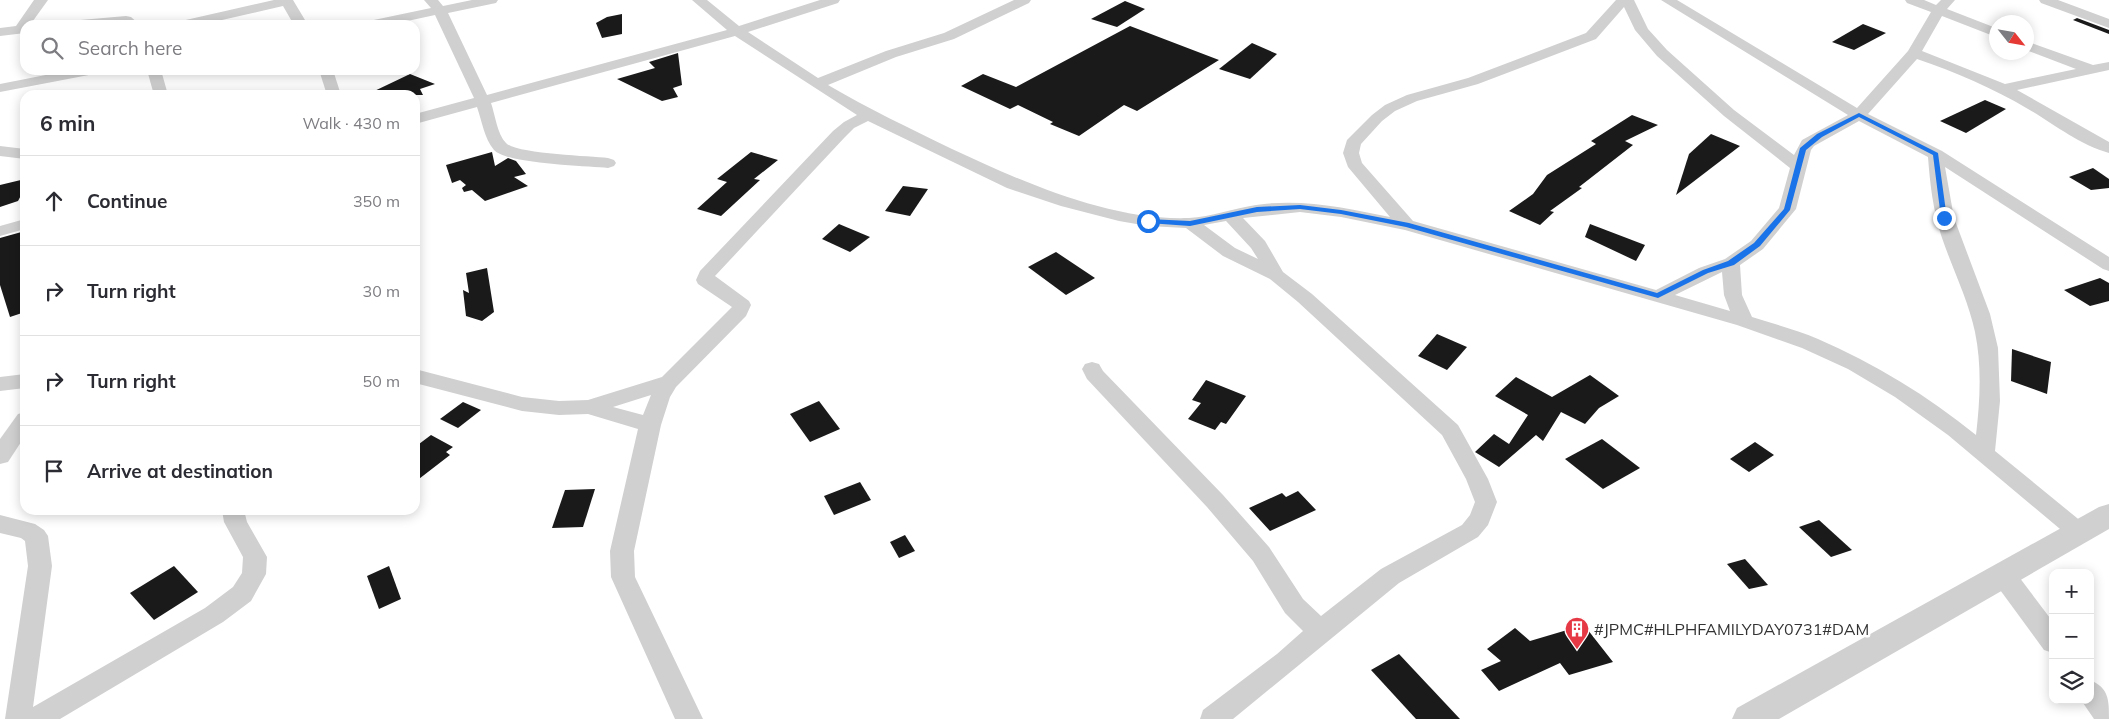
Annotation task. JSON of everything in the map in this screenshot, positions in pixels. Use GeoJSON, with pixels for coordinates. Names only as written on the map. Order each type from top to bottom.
{"type":"FeatureCollection","features":[{"type":"Feature","properties":{"kind":"street"},"geometry":{"type":"LineString","coordinates":[[28,20],[41,0]]}},
{"type":"Feature","properties":{"kind":"street"},"geometry":{"type":"LineString","coordinates":[[386,20],[435,6],[491,0]]}},
{"type":"Feature","properties":{"kind":"street"},"geometry":{"type":"LineString","coordinates":[[699,0],[737,31],[868,115],[1013,184],[1119,216],[1148,221],[1190,224],[1257,210],[1300,207],[1341,212],[1407,225],[1744,321],[1809,343],[1878,377],[1956,430],[2080,533]]}},
{"type":"Feature","properties":{"kind":"street"},"geometry":{"type":"LineString","coordinates":[[420,118],[737,31],[833,0]]}},
{"type":"Feature","properties":{"kind":"street"},"geometry":{"type":"LineString","coordinates":[[817,84],[891,54],[949,36],[1024,0]]}},
{"type":"Feature","properties":{"kind":"street"},"geometry":{"type":"LineString","coordinates":[[1407,225],[1354,164],[1350,152],[1353,143],[1362,131],[1390,108],[1412,98],[1473,81],[1590,36],[1623,0]]}},
{"type":"Feature","properties":{"kind":"street"},"geometry":{"type":"LineString","coordinates":[[1627,0],[1642,30],[1662,53],[1729,113],[1798,166]]}},
{"type":"Feature","properties":{"kind":"street"},"geometry":{"type":"LineString","coordinates":[[1668,0],[1859,114],[1936,154],[2009,199],[2109,265]]}},
{"type":"Feature","properties":{"kind":"street"},"geometry":{"type":"LineString","coordinates":[[1912,0],[1989,30]]}},
{"type":"Feature","properties":{"kind":"street"},"geometry":{"type":"LineString","coordinates":[[1658,296],[1705,272],[1731,263],[1757,245],[1787,210],[1803,150],[1808,143],[1859,114],[1914,53],[1938,11],[1948,0]]}},
{"type":"Feature","properties":{"kind":"street"},"geometry":{"type":"LineString","coordinates":[[2046,0],[2109,24]]}},
{"type":"Feature","properties":{"kind":"street"},"geometry":{"type":"LineString","coordinates":[[204,20],[286,1],[298,20]]}},
{"type":"Feature","properties":{"kind":"street"},"geometry":{"type":"LineString","coordinates":[[435,6],[483,100],[495,139],[501,148],[519,155],[608,163]]}},
{"type":"Feature","properties":{"kind":"street"},"geometry":{"type":"LineString","coordinates":[[0,32],[20,30]]}},
{"type":"Feature","properties":{"kind":"street"},"geometry":{"type":"LineString","coordinates":[[2034,48],[2109,76]]}},
{"type":"Feature","properties":{"kind":"street"},"geometry":{"type":"LineString","coordinates":[[1914,53],[2003,89],[2079,134],[2109,148]]}},
{"type":"Feature","properties":{"kind":"street"},"geometry":{"type":"LineString","coordinates":[[2003,89],[2109,66]]}},
{"type":"Feature","properties":{"kind":"street"},"geometry":{"type":"LineString","coordinates":[[0,88],[68,75]]}},
{"type":"Feature","properties":{"kind":"street"},"geometry":{"type":"LineString","coordinates":[[159,75],[161,90]]}},
{"type":"Feature","properties":{"kind":"street"},"geometry":{"type":"LineString","coordinates":[[328,75],[332,90]]}},
{"type":"Feature","properties":{"kind":"street"},"geometry":{"type":"LineString","coordinates":[[690,719],[683,708],[624,577],[622,551],[654,409],[669,382],[739,312],[742,305],[705,280],[706,275],[839,134],[849,125],[868,115]]}},
{"type":"Feature","properties":{"kind":"street"},"geometry":{"type":"LineString","coordinates":[[0,151],[20,153]]}},
{"type":"Feature","properties":{"kind":"street"},"geometry":{"type":"LineString","coordinates":[[1936,154],[1944,218],[1981,317],[1988,347],[1989,405],[1984,454]]}},
{"type":"Feature","properties":{"kind":"street"},"geometry":{"type":"LineString","coordinates":[[1230,215],[1259,245],[1276,275]]}},
{"type":"Feature","properties":{"kind":"street"},"geometry":{"type":"LineString","coordinates":[[1190,224],[1229,252],[1276,275],[1305,298],[1332,326],[1450,430],[1477,479],[1486,502],[1480,519],[1470,531],[1390,576],[1214,719]]}},
{"type":"Feature","properties":{"kind":"street"},"geometry":{"type":"LineString","coordinates":[[0,231],[20,225]]}},
{"type":"Feature","properties":{"kind":"street"},"geometry":{"type":"LineString","coordinates":[[1731,263],[1733,295],[1744,321]]}},
{"type":"Feature","properties":{"kind":"street"},"geometry":{"type":"LineString","coordinates":[[1092,369],[1094,374],[1215,501],[1261,554],[1294,606],[1320,631]]}},
{"type":"Feature","properties":{"kind":"street"},"geometry":{"type":"LineString","coordinates":[[420,377],[522,404],[541,407],[588,407],[650,425]]}},
{"type":"Feature","properties":{"kind":"street"},"geometry":{"type":"LineString","coordinates":[[0,384],[20,382]]}},
{"type":"Feature","properties":{"kind":"street"},"geometry":{"type":"LineString","coordinates":[[588,407],[669,382]]}},
{"type":"Feature","properties":{"kind":"street"},"geometry":{"type":"LineString","coordinates":[[0,456],[20,426]]}},
{"type":"Feature","properties":{"kind":"street"},"geometry":{"type":"LineString","coordinates":[[36,719],[214,615],[242,594],[254,574],[255,557],[236,522],[234,515]]}},
{"type":"Feature","properties":{"kind":"street"},"geometry":{"type":"LineString","coordinates":[[1763,716],[2109,515]]}},
{"type":"Feature","properties":{"kind":"street"},"geometry":{"type":"LineString","coordinates":[[0,524],[27,530],[36,536],[40,566],[18,719]]}},
{"type":"Feature","properties":{"kind":"street"},"geometry":{"type":"LineString","coordinates":[[2004,576],[2049,637]]}},
{"type":"Feature","properties":{"kind":"street"},"geometry":{"type":"LineString","coordinates":[[2094,697],[2109,718]]}},
{"type":"Feature","properties":{"kind":"building"},"geometry":{"type":"Polygon","coordinates":[[[1125,1],[1145,9],[1117,27],[1091,19],[1125,1]]]}},
{"type":"Feature","properties":{"kind":"building"},"geometry":{"type":"Polygon","coordinates":[[[622,14],[622,34],[602,38],[596,23],[607,17],[622,14]]]}},
{"type":"Feature","properties":{"kind":"building"},"geometry":{"type":"Polygon","coordinates":[[[2077,18],[2109,30],[2109,34],[2073,20],[2077,18]]]}},
{"type":"Feature","properties":{"kind":"building"},"geometry":{"type":"Polygon","coordinates":[[[1863,24],[1886,33],[1854,50],[1832,42],[1863,24]]]}},
{"type":"Feature","properties":{"kind":"building"},"geometry":{"type":"Polygon","coordinates":[[[1130,26],[1219,60],[1137,111],[1124,105],[1079,136],[1050,124],[1053,122],[1018,105],[1010,109],[961,86],[983,74],[1016,87],[1130,26]]]}},
{"type":"Feature","properties":{"kind":"building"},"geometry":{"type":"Polygon","coordinates":[[[1252,43],[1277,54],[1250,79],[1219,69],[1252,43]]]}},
{"type":"Feature","properties":{"kind":"building"},"geometry":{"type":"Polygon","coordinates":[[[678,53],[682,85],[673,88],[678,97],[662,101],[617,79],[655,68],[649,62],[678,53]]]}},
{"type":"Feature","properties":{"kind":"building"},"geometry":{"type":"Polygon","coordinates":[[[408,75],[435,84],[420,89],[423,95],[420,95],[420,90],[376,90],[408,75]]]}},
{"type":"Feature","properties":{"kind":"building"},"geometry":{"type":"Polygon","coordinates":[[[1985,100],[2006,109],[1966,133],[1940,121],[1985,100]]]}},
{"type":"Feature","properties":{"kind":"building"},"geometry":{"type":"Polygon","coordinates":[[[1632,115],[1658,125],[1625,141],[1633,145],[1579,187],[1582,188],[1550,211],[1554,212],[1540,225],[1509,211],[1533,194],[1547,175],[1596,144],[1591,141],[1632,115]]]}},
{"type":"Feature","properties":{"kind":"building"},"geometry":{"type":"Polygon","coordinates":[[[1711,134],[1740,146],[1676,195],[1689,154],[1711,134]]]}},
{"type":"Feature","properties":{"kind":"building"},"geometry":{"type":"Polygon","coordinates":[[[492,152],[495,166],[508,158],[516,161],[526,174],[514,177],[528,186],[485,201],[472,190],[464,192],[462,188],[466,185],[460,180],[452,183],[446,165],[492,152]]]}},
{"type":"Feature","properties":{"kind":"building"},"geometry":{"type":"Polygon","coordinates":[[[751,152],[778,160],[754,179],[760,180],[721,216],[697,209],[727,182],[717,179],[751,152]]]}},
{"type":"Feature","properties":{"kind":"building"},"geometry":{"type":"Polygon","coordinates":[[[2093,168],[2109,179],[2109,188],[2091,190],[2069,177],[2093,168]]]}},
{"type":"Feature","properties":{"kind":"building"},"geometry":{"type":"Polygon","coordinates":[[[20,180],[20,197],[18,201],[0,207],[0,185],[20,180]]]}},
{"type":"Feature","properties":{"kind":"building"},"geometry":{"type":"Polygon","coordinates":[[[903,186],[928,189],[910,216],[885,211],[903,186]]]}},
{"type":"Feature","properties":{"kind":"building"},"geometry":{"type":"Polygon","coordinates":[[[839,224],[870,237],[850,252],[822,239],[839,224]]]}},
{"type":"Feature","properties":{"kind":"building"},"geometry":{"type":"Polygon","coordinates":[[[1590,224],[1645,245],[1636,261],[1585,237],[1590,224]]]}},
{"type":"Feature","properties":{"kind":"building"},"geometry":{"type":"Polygon","coordinates":[[[20,232],[20,314],[10,317],[0,285],[0,238],[20,232]]]}},
{"type":"Feature","properties":{"kind":"building"},"geometry":{"type":"Polygon","coordinates":[[[1056,252],[1095,278],[1066,295],[1028,267],[1056,252]]]}},
{"type":"Feature","properties":{"kind":"building"},"geometry":{"type":"Polygon","coordinates":[[[487,268],[494,312],[482,321],[466,316],[463,290],[469,293],[466,273],[487,268]]]}},
{"type":"Feature","properties":{"kind":"building"},"geometry":{"type":"Polygon","coordinates":[[[2100,278],[2109,283],[2109,301],[2090,306],[2064,290],[2100,278]]]}},
{"type":"Feature","properties":{"kind":"building"},"geometry":{"type":"Polygon","coordinates":[[[1437,334],[1467,347],[1447,370],[1418,356],[1437,334]]]}},
{"type":"Feature","properties":{"kind":"building"},"geometry":{"type":"Polygon","coordinates":[[[2012,349],[2051,362],[2047,394],[2011,381],[2012,349]]]}},
{"type":"Feature","properties":{"kind":"building"},"geometry":{"type":"Polygon","coordinates":[[[1590,375],[1619,396],[1599,408],[1585,424],[1561,412],[1543,441],[1536,435],[1499,467],[1475,452],[1494,434],[1509,444],[1528,415],[1495,396],[1516,377],[1552,397],[1590,375]]]}},
{"type":"Feature","properties":{"kind":"building"},"geometry":{"type":"Polygon","coordinates":[[[1206,380],[1246,396],[1226,424],[1221,422],[1215,430],[1188,419],[1201,403],[1192,400],[1206,380]]]}},
{"type":"Feature","properties":{"kind":"building"},"geometry":{"type":"Polygon","coordinates":[[[819,401],[840,429],[810,442],[790,414],[819,401]]]}},
{"type":"Feature","properties":{"kind":"building"},"geometry":{"type":"Polygon","coordinates":[[[463,402],[481,410],[458,428],[440,419],[463,402]]]}},
{"type":"Feature","properties":{"kind":"building"},"geometry":{"type":"Polygon","coordinates":[[[431,435],[453,447],[446,452],[450,455],[420,478],[420,443],[431,435]]]}},
{"type":"Feature","properties":{"kind":"building"},"geometry":{"type":"Polygon","coordinates":[[[1602,439],[1640,468],[1603,489],[1565,459],[1602,439]]]}},
{"type":"Feature","properties":{"kind":"building"},"geometry":{"type":"Polygon","coordinates":[[[1755,442],[1774,455],[1749,472],[1730,459],[1755,442]]]}},
{"type":"Feature","properties":{"kind":"building"},"geometry":{"type":"Polygon","coordinates":[[[860,482],[871,500],[834,515],[824,496],[860,482]]]}},
{"type":"Feature","properties":{"kind":"building"},"geometry":{"type":"Polygon","coordinates":[[[595,489],[583,527],[552,528],[565,490],[595,489]]]}},
{"type":"Feature","properties":{"kind":"building"},"geometry":{"type":"Polygon","coordinates":[[[1298,491],[1316,510],[1270,531],[1249,508],[1282,493],[1286,497],[1298,491]]]}},
{"type":"Feature","properties":{"kind":"building"},"geometry":{"type":"Polygon","coordinates":[[[1819,520],[1852,550],[1831,557],[1799,527],[1819,520]]]}},
{"type":"Feature","properties":{"kind":"building"},"geometry":{"type":"Polygon","coordinates":[[[905,535],[915,551],[899,558],[890,542],[905,535]]]}},
{"type":"Feature","properties":{"kind":"building"},"geometry":{"type":"Polygon","coordinates":[[[1745,559],[1768,585],[1749,589],[1727,564],[1745,559]]]}},
{"type":"Feature","properties":{"kind":"building"},"geometry":{"type":"Polygon","coordinates":[[[174,566],[198,592],[154,620],[130,593],[174,566]]]}},
{"type":"Feature","properties":{"kind":"building"},"geometry":{"type":"Polygon","coordinates":[[[389,566],[401,599],[379,609],[367,576],[389,566]]]}},
{"type":"Feature","properties":{"kind":"building"},"geometry":{"type":"Polygon","coordinates":[[[1584,625],[1613,662],[1569,675],[1560,663],[1499,691],[1481,670],[1501,661],[1487,649],[1515,628],[1530,641],[1584,625]]]}},
{"type":"Feature","properties":{"kind":"building"},"geometry":{"type":"Polygon","coordinates":[[[1399,654],[1460,719],[1416,719],[1371,670],[1399,654]]]}},
{"type":"Feature","properties":{"kind":"place","name":"#JPMC#HLPHFAMILYDAY0731#DAM"},"geometry":{"type":"Point","coordinates":[1577,650]}},
{"type":"Feature","properties":{"kind":"route"},"geometry":{"type":"LineString","coordinates":[[1148,221],[1190,224],[1257,210],[1300,207],[1341,212],[1407,225],[1658,296],[1705,272],[1731,263],[1757,245],[1787,210],[1803,150],[1808,143],[1859,114],[1936,154],[1944,218]]}}]}
